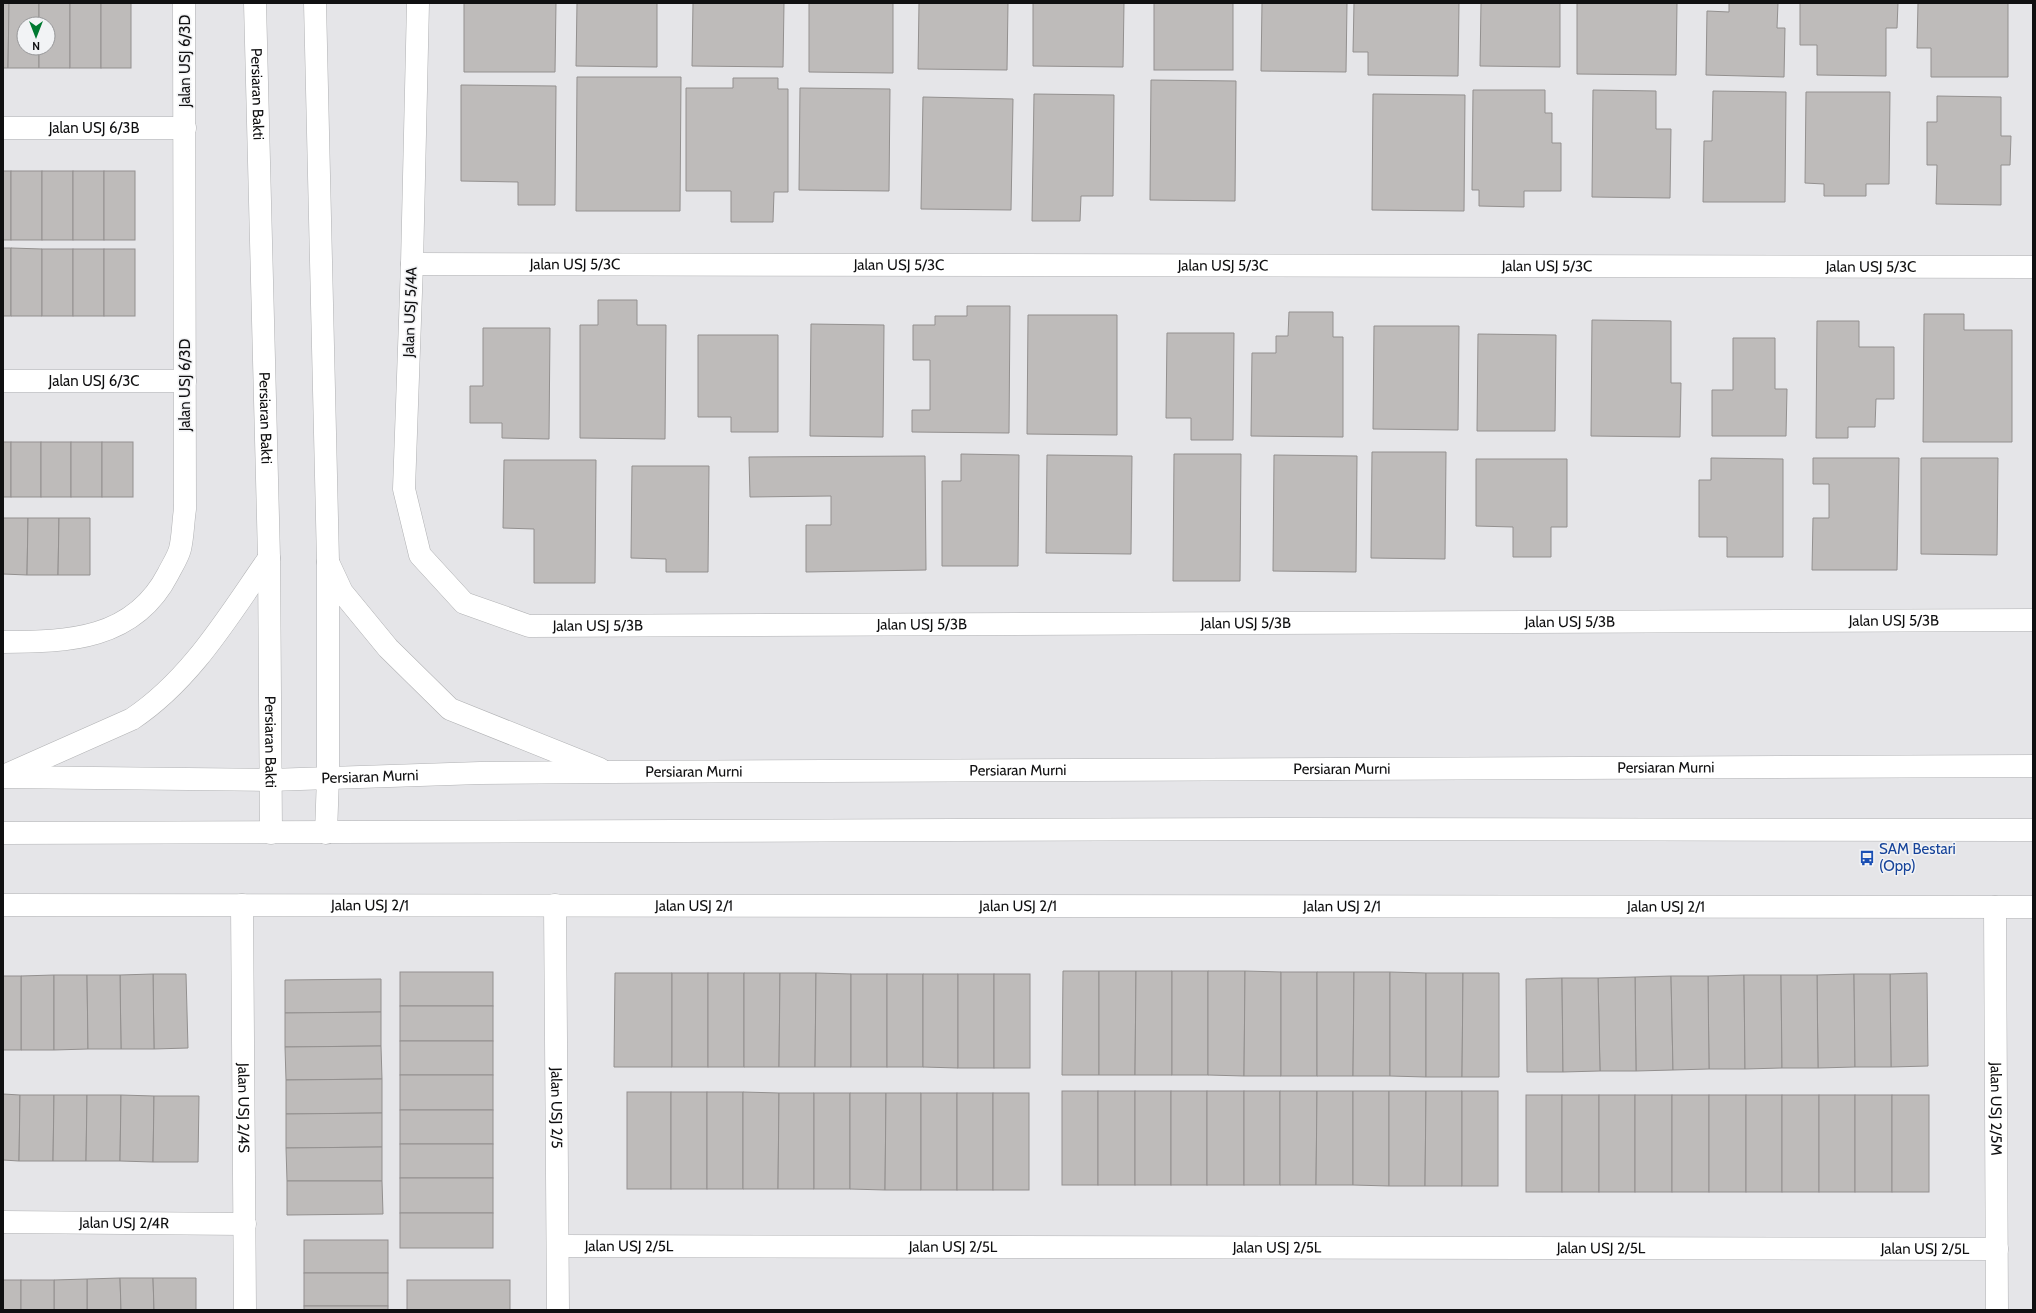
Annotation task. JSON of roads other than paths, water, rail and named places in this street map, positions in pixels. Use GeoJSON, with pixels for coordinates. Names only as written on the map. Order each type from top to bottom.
{"type":"FeatureCollection","features":[{"type":"Feature","properties":{"kind":"street","name":"Jalan USJ 6/3D"},"geometry":{"type":"LineString","coordinates":[[3,642],[48,642],[88,637],[118,624],[144,608],[163,584],[180,550],[185,509],[184,3]]}},
{"type":"Feature","properties":{"kind":"street","name":"Persiaran Bakti"},"geometry":{"type":"LineString","coordinates":[[255,3],[269,558],[270,833]]}},
{"type":"Feature","properties":{"kind":"street"},"geometry":{"type":"LineString","coordinates":[[315,3],[328,562],[328,777],[326,833]]}},
{"type":"Feature","properties":{"kind":"street","name":"Jalan USJ 5/4A"},"geometry":{"type":"LineString","coordinates":[[418,3],[412,264],[404,488],[420,554],[464,603]]}},
{"type":"Feature","properties":{"kind":"street","name":"Jalan USJ 6/3B"},"geometry":{"type":"LineString","coordinates":[[3,128],[185,128]]}},
{"type":"Feature","properties":{"kind":"street","name":"Jalan USJ 5/3C"},"geometry":{"type":"LineString","coordinates":[[412,264],[2033,267]]}},
{"type":"Feature","properties":{"kind":"street","name":"Jalan USJ 6/3C"},"geometry":{"type":"LineString","coordinates":[[3,381],[185,381]]}},
{"type":"Feature","properties":{"kind":"street"},"geometry":{"type":"LineString","coordinates":[[3,776],[132,719],[149,708],[201,655],[269,558]]}},
{"type":"Feature","properties":{"kind":"street"},"geometry":{"type":"LineString","coordinates":[[328,562],[342,592],[383,642],[450,709],[610,772]]}},
{"type":"Feature","properties":{"kind":"street","name":"Jalan USJ 5/3B"},"geometry":{"type":"LineString","coordinates":[[464,603],[529,626],[2033,620]]}},
{"type":"Feature","properties":{"kind":"street","name":"Persiaran Murni"},"geometry":{"type":"LineString","coordinates":[[3,776],[270,780],[328,777],[610,772],[2033,766]]}},
{"type":"Feature","properties":{"kind":"street"},"geometry":{"type":"LineString","coordinates":[[3,833],[1288,829],[2033,830]]}},
{"type":"Feature","properties":{"kind":"street","name":"Jalan USJ 2/1"},"geometry":{"type":"LineString","coordinates":[[3,905],[2033,907]]}},
{"type":"Feature","properties":{"kind":"street","name":"Jalan USJ 2/4S"},"geometry":{"type":"LineString","coordinates":[[242,906],[245,1310]]}},
{"type":"Feature","properties":{"kind":"street","name":"Jalan USJ 2/5"},"geometry":{"type":"LineString","coordinates":[[555,906],[558,1310]]}},
{"type":"Feature","properties":{"kind":"street","name":"Jalan USJ 2/5M"},"geometry":{"type":"LineString","coordinates":[[1995,907],[1997,1310]]}},
{"type":"Feature","properties":{"kind":"street","name":"Jalan USJ 2/4R"},"geometry":{"type":"LineString","coordinates":[[3,1222],[245,1224]]}},
{"type":"Feature","properties":{"kind":"street","name":"Jalan USJ 2/5L"},"geometry":{"type":"LineString","coordinates":[[558,1246],[1997,1249]]}},
{"type":"Feature","properties":{"kind":"place","name":"SAM Bestari (Opp)"},"geometry":{"type":"Point","coordinates":[1867,858]}}]}
